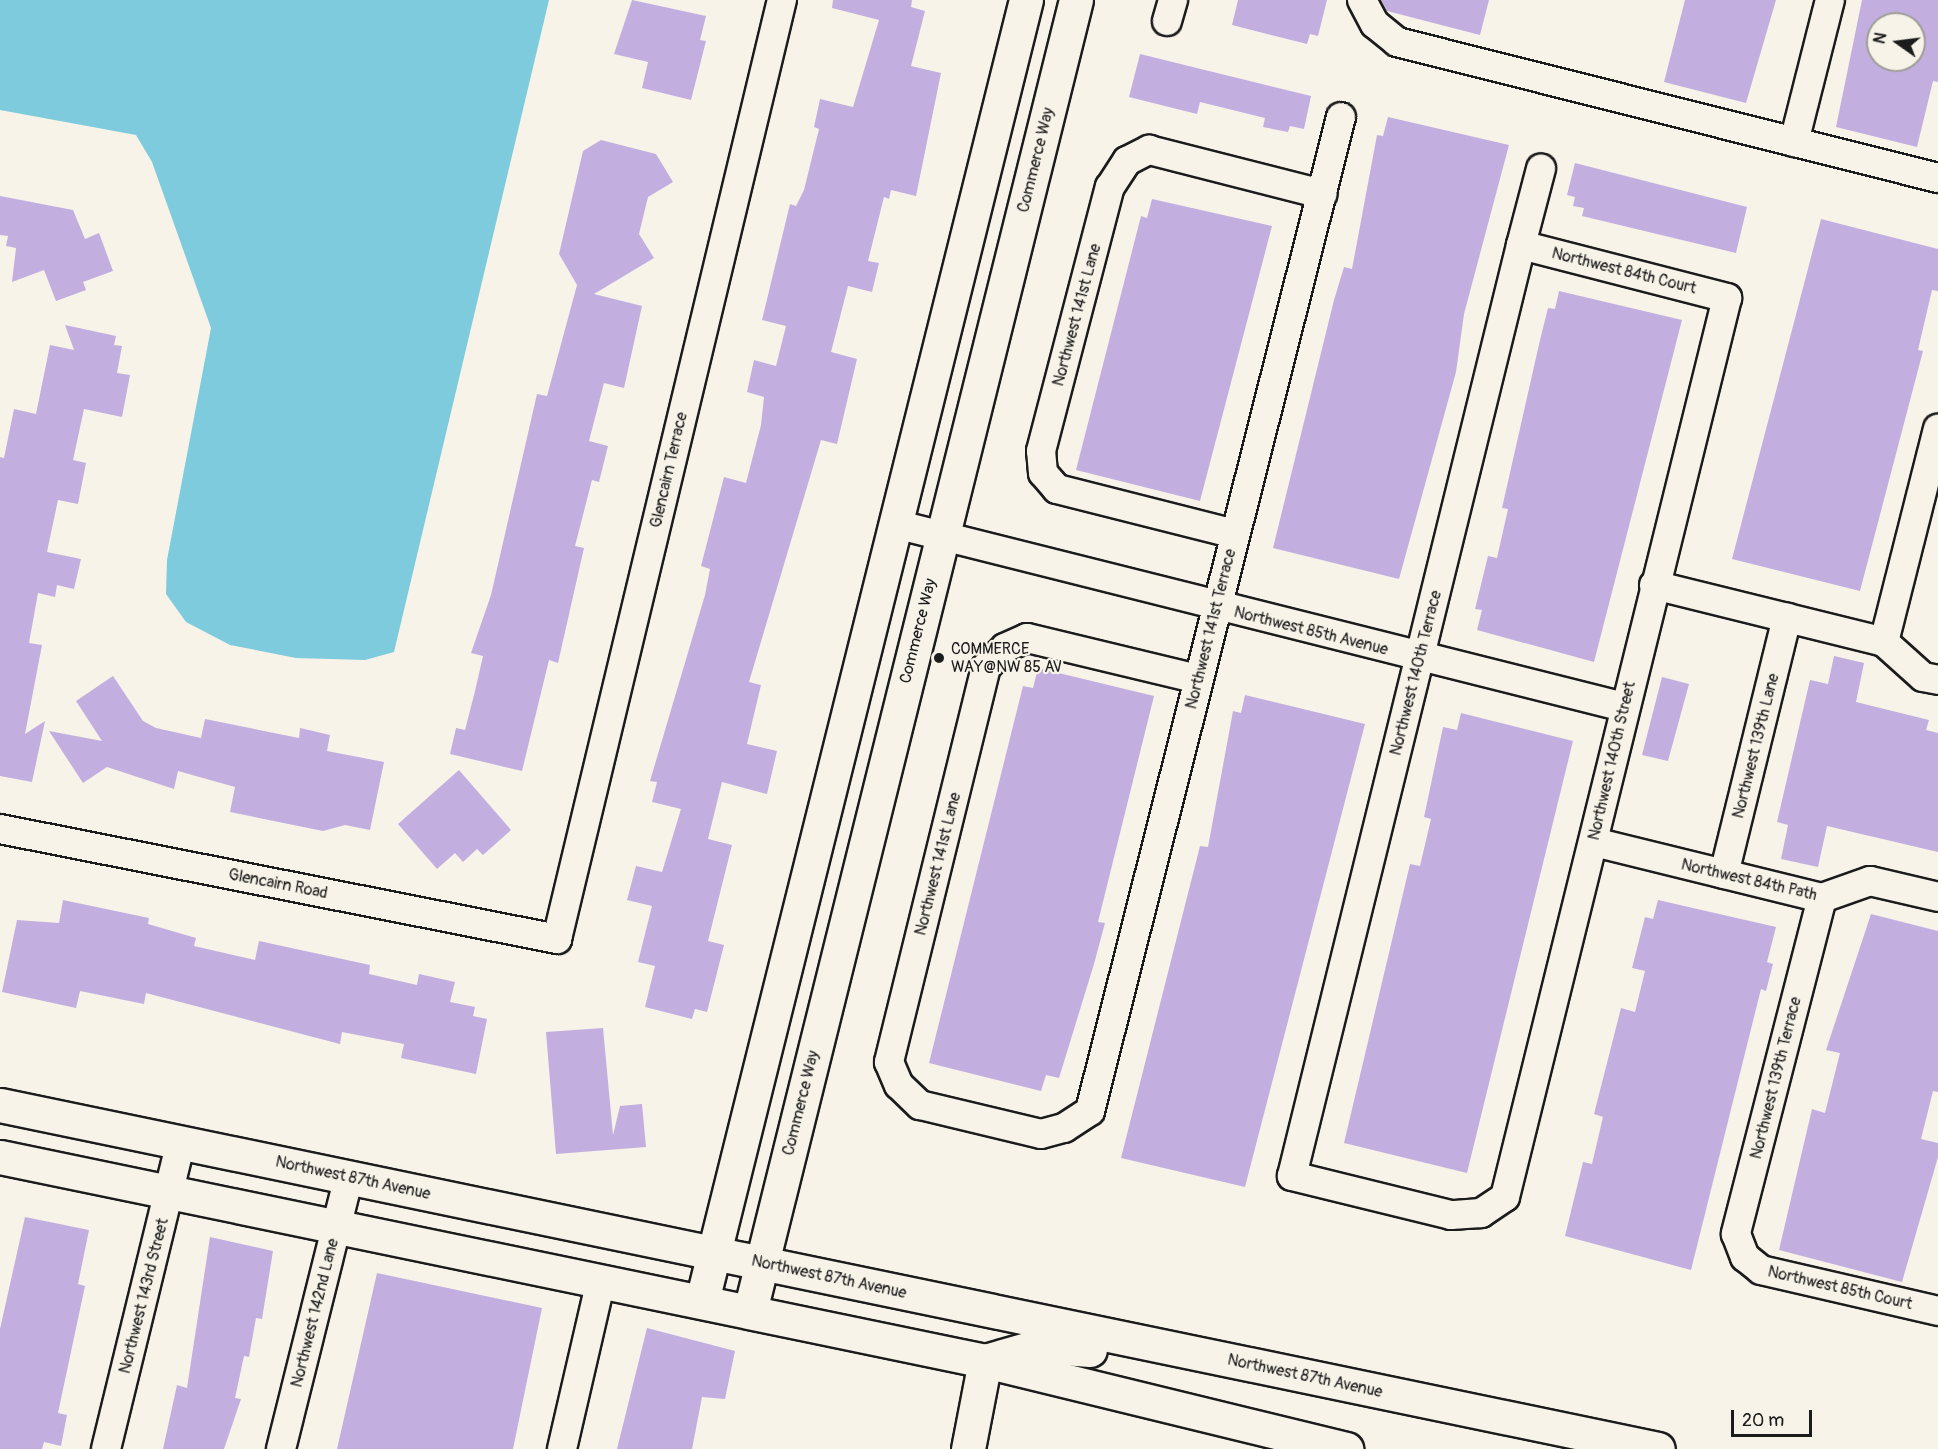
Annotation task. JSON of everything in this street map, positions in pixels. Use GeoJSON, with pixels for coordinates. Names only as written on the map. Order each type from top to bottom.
{"type":"FeatureCollection","features":[{"type":"Feature","properties":{"kind":"main road"},"geometry":{"type":"LineString","coordinates":[[702,1301],[1026,0]]}},
{"type":"Feature","properties":{"kind":"main road","name":"Commerce Way"},"geometry":{"type":"LineString","coordinates":[[750,1311],[1076,0]]}},
{"type":"Feature","properties":{"kind":"main road","name":"Northwest 87th Avenue"},"geometry":{"type":"LineString","coordinates":[[0,1105],[1658,1449]]}},
{"type":"Feature","properties":{"kind":"main road"},"geometry":{"type":"LineString","coordinates":[[0,1158],[601,1280],[985,1361],[1346,1449]]}},
{"type":"Feature","properties":{"kind":"main road"},"geometry":{"type":"LineString","coordinates":[[985,1361],[1037,1346],[1073,1346],[1127,1358],[1202,1355]]}},
{"type":"Feature","properties":{"kind":"main road"},"geometry":{"type":"LineString","coordinates":[[968,1449],[985,1361]]}},
{"type":"Feature","properties":{"kind":"street","name":"Glencairn Terrace"},"geometry":{"type":"LineString","coordinates":[[557,939],[782,0]]}},
{"type":"Feature","properties":{"kind":"street"},"geometry":{"type":"LineString","coordinates":[[1362,0],[1375,24],[1397,42],[1938,178]]}},
{"type":"Feature","properties":{"kind":"street"},"geometry":{"type":"LineString","coordinates":[[1794,142],[1830,0]]}},
{"type":"Feature","properties":{"kind":"street","name":"Northwest 141st Terrace"},"geometry":{"type":"LineString","coordinates":[[1064,1128],[1090,1111],[1341,117]]}},
{"type":"Feature","properties":{"kind":"street","name":"Northwest 141st Lane"},"geometry":{"type":"LineString","coordinates":[[1235,534],[1057,489],[1044,473],[1041,450],[1110,187],[1127,161],[1149,150],[1322,194]]}},
{"type":"Feature","properties":{"kind":"street","name":"Northwest 140th Terrace"},"geometry":{"type":"LineString","coordinates":[[1481,1213],[1451,1215],[1292,1176],[1541,169]]}},
{"type":"Feature","properties":{"kind":"street","name":"Northwest 84th Court"},"geometry":{"type":"LineString","coordinates":[[1521,245],[1727,298]]}},
{"type":"Feature","properties":{"kind":"street","name":"Northwest 140th Street"},"geometry":{"type":"LineString","coordinates":[[1481,1213],[1505,1197],[1594,842],[1654,585],[1727,298]]}},
{"type":"Feature","properties":{"kind":"street"},"geometry":{"type":"LineString","coordinates":[[1884,642],[1938,429]]}},
{"type":"Feature","properties":{"kind":"street","name":"Northwest 85th Avenue"},"geometry":{"type":"LineString","coordinates":[[895,524],[1216,608],[1624,707]]}},
{"type":"Feature","properties":{"kind":"street"},"geometry":{"type":"LineString","coordinates":[[1654,585],[1884,642],[1923,677],[1938,680]]}},
{"type":"Feature","properties":{"kind":"street","name":"Northwest 139th Lane"},"geometry":{"type":"LineString","coordinates":[[1724,874],[1787,618]]}},
{"type":"Feature","properties":{"kind":"street","name":"Northwest 141st Lane"},"geometry":{"type":"LineString","coordinates":[[1064,1128],[1041,1134],[920,1105],[899,1085],[889,1062],[986,667],[1005,648],[1027,638],[1198,679]]}},
{"type":"Feature","properties":{"kind":"street","name":"Glencairn Road"},"geometry":{"type":"LineString","coordinates":[[0,829],[557,939]]}},
{"type":"Feature","properties":{"kind":"street","name":"Northwest 84th Path"},"geometry":{"type":"LineString","coordinates":[[1594,842],[1822,898],[1870,881],[1938,897]]}},
{"type":"Feature","properties":{"kind":"street","name":"Northwest 139th Terrace"},"geometry":{"type":"LineString","coordinates":[[1745,1257],[1736,1234],[1822,898]]}},
{"type":"Feature","properties":{"kind":"street","name":"Northwest 143rd Street"},"geometry":{"type":"LineString","coordinates":[[106,1449],[181,1142]]}},
{"type":"Feature","properties":{"kind":"street","name":"Northwest 142nd Lane"},"geometry":{"type":"LineString","coordinates":[[281,1449],[349,1177]]}},
{"type":"Feature","properties":{"kind":"street","name":"Northwest 85th Court"},"geometry":{"type":"LineString","coordinates":[[1745,1257],[1761,1270],[1938,1309]]}},
{"type":"Feature","properties":{"kind":"street"},"geometry":{"type":"LineString","coordinates":[[561,1449],[601,1280]]}},
{"type":"Feature","properties":{"kind":"water"},"geometry":{"type":"Polygon","coordinates":[[[0,0],[549,0],[394,652],[365,660],[296,658],[230,645],[186,622],[166,594],[167,560],[211,328],[152,162],[136,135],[0,110],[0,0]]]}},
{"type":"Feature","properties":{"kind":"building"},"geometry":{"type":"Polygon","coordinates":[[[632,0],[706,16],[700,40],[706,41],[691,100],[642,88],[648,62],[614,54],[632,0]]]}},
{"type":"Feature","properties":{"kind":"building"},"geometry":{"type":"Polygon","coordinates":[[[833,0],[912,0],[911,7],[925,11],[911,66],[941,73],[916,196],[891,190],[889,199],[884,197],[868,261],[879,263],[872,292],[848,286],[831,352],[857,359],[837,444],[821,440],[749,682],[761,685],[747,744],[777,751],[767,794],[722,782],[708,839],[732,845],[708,941],[724,945],[707,1012],[695,1009],[692,1019],[645,1007],[655,966],[638,962],[652,906],[627,900],[636,866],[662,872],[681,809],[652,802],[657,782],[650,781],[705,595],[710,569],[701,566],[724,477],[746,483],[761,425],[764,397],[747,392],[754,360],[776,366],[786,326],[762,320],[790,204],[796,206],[804,190],[819,129],[814,127],[820,99],[853,107],[879,20],[832,8],[833,0]]]}},
{"type":"Feature","properties":{"kind":"building"},"geometry":{"type":"Polygon","coordinates":[[[1238,0],[1327,0],[1318,36],[1310,34],[1307,44],[1232,25],[1238,0]]]}},
{"type":"Feature","properties":{"kind":"building"},"geometry":{"type":"Polygon","coordinates":[[[1381,0],[1489,0],[1480,35],[1387,11],[1381,0]]]}},
{"type":"Feature","properties":{"kind":"building"},"geometry":{"type":"Polygon","coordinates":[[[1685,0],[1776,0],[1746,103],[1664,82],[1685,0]]]}},
{"type":"Feature","properties":{"kind":"building"},"geometry":{"type":"Polygon","coordinates":[[[1862,0],[1938,0],[1938,82],[1933,81],[1917,147],[1836,127],[1862,0]]]}},
{"type":"Feature","properties":{"kind":"building"},"geometry":{"type":"Polygon","coordinates":[[[1140,54],[1311,96],[1304,129],[1290,126],[1288,132],[1263,127],[1265,118],[1200,102],[1197,114],[1129,97],[1140,54]]]}},
{"type":"Feature","properties":{"kind":"building"},"geometry":{"type":"Polygon","coordinates":[[[1388,117],[1509,145],[1464,314],[1456,372],[1399,579],[1273,548],[1334,300],[1344,267],[1352,269],[1377,135],[1383,136],[1388,117]]]}},
{"type":"Feature","properties":{"kind":"building"},"geometry":{"type":"Polygon","coordinates":[[[601,140],[656,154],[673,182],[648,197],[639,234],[654,258],[594,294],[642,306],[624,388],[604,383],[589,441],[608,446],[599,482],[592,480],[575,546],[584,548],[558,663],[549,660],[522,771],[450,754],[456,728],[465,730],[475,691],[483,656],[471,653],[491,595],[537,394],[547,396],[577,285],[559,254],[583,151],[601,140]]]}},
{"type":"Feature","properties":{"kind":"building"},"geometry":{"type":"Polygon","coordinates":[[[1575,163],[1747,207],[1736,253],[1582,216],[1584,208],[1573,206],[1575,197],[1567,195],[1575,163]]]}},
{"type":"Feature","properties":{"kind":"building"},"geometry":{"type":"Polygon","coordinates":[[[0,196],[73,210],[85,239],[99,233],[113,271],[83,282],[86,290],[56,301],[44,270],[12,282],[16,248],[6,246],[8,236],[0,235],[0,196]]]}},
{"type":"Feature","properties":{"kind":"building"},"geometry":{"type":"Polygon","coordinates":[[[1152,199],[1272,226],[1200,501],[1076,470],[1141,216],[1147,218],[1152,199]]]}},
{"type":"Feature","properties":{"kind":"building"},"geometry":{"type":"Polygon","coordinates":[[[1821,219],[1938,249],[1938,291],[1932,290],[1918,350],[1923,351],[1860,591],[1732,559],[1821,219]]]}},
{"type":"Feature","properties":{"kind":"building"},"geometry":{"type":"Polygon","coordinates":[[[1559,291],[1682,320],[1594,662],[1477,630],[1482,610],[1475,609],[1488,556],[1497,558],[1508,509],[1502,508],[1540,340],[1548,308],[1555,309],[1559,291]]]}},
{"type":"Feature","properties":{"kind":"building"},"geometry":{"type":"Polygon","coordinates":[[[65,325],[116,336],[114,345],[122,346],[117,373],[130,375],[122,417],[84,409],[73,460],[86,463],[78,504],[58,500],[47,552],[81,559],[74,589],[57,585],[55,597],[38,593],[29,643],[42,645],[25,734],[45,721],[32,782],[0,776],[0,457],[4,458],[14,409],[36,414],[50,345],[74,350],[65,325]]]}},
{"type":"Feature","properties":{"kind":"building"},"geometry":{"type":"Polygon","coordinates":[[[1834,656],[1864,663],[1856,702],[1929,720],[1926,730],[1938,733],[1938,852],[1827,826],[1818,867],[1781,859],[1788,825],[1777,822],[1810,680],[1828,684],[1834,656]]]}},
{"type":"Feature","properties":{"kind":"building"},"geometry":{"type":"Polygon","coordinates":[[[1038,668],[1154,696],[1098,922],[1105,923],[1094,964],[1059,1078],[1046,1075],[1041,1091],[929,1063],[1023,686],[1033,688],[1038,668]]]}},
{"type":"Feature","properties":{"kind":"building"},"geometry":{"type":"Polygon","coordinates":[[[113,676],[143,721],[156,728],[201,738],[205,719],[299,738],[300,728],[330,735],[327,751],[384,762],[370,830],[345,825],[323,831],[230,812],[235,787],[178,771],[174,789],[107,767],[83,783],[49,731],[102,741],[76,701],[113,676]]]}},
{"type":"Feature","properties":{"kind":"building"},"geometry":{"type":"Polygon","coordinates":[[[1662,677],[1689,684],[1668,761],[1642,755],[1662,677]]]}},
{"type":"Feature","properties":{"kind":"building"},"geometry":{"type":"Polygon","coordinates":[[[1245,695],[1365,724],[1245,1187],[1121,1158],[1200,846],[1208,847],[1233,711],[1241,713],[1245,695]]]}},
{"type":"Feature","properties":{"kind":"building"},"geometry":{"type":"Polygon","coordinates":[[[1461,713],[1573,741],[1467,1173],[1344,1143],[1410,864],[1420,866],[1431,819],[1424,817],[1443,727],[1457,730],[1461,713]]]}},
{"type":"Feature","properties":{"kind":"building"},"geometry":{"type":"Polygon","coordinates":[[[459,770],[511,830],[483,855],[477,849],[463,862],[455,853],[437,869],[398,824],[459,770]]]}},
{"type":"Feature","properties":{"kind":"building"},"geometry":{"type":"Polygon","coordinates":[[[63,900],[149,918],[148,924],[196,938],[194,946],[255,960],[259,941],[370,965],[369,974],[417,985],[419,974],[455,982],[450,1002],[475,1007],[473,1016],[487,1019],[476,1074],[401,1058],[404,1044],[342,1032],[340,1044],[146,993],[144,1004],[80,991],[76,1008],[2,992],[17,920],[59,923],[63,900]]]}},
{"type":"Feature","properties":{"kind":"building"},"geometry":{"type":"Polygon","coordinates":[[[1658,900],[1776,927],[1767,962],[1773,964],[1766,991],[1761,989],[1691,1270],[1565,1236],[1583,1162],[1592,1164],[1603,1117],[1594,1114],[1621,1008],[1635,1012],[1645,971],[1632,968],[1645,917],[1653,919],[1658,900]]]}},
{"type":"Feature","properties":{"kind":"building"},"geometry":{"type":"Polygon","coordinates":[[[1871,914],[1938,931],[1938,1092],[1933,1091],[1921,1139],[1938,1143],[1938,1157],[1902,1282],[1779,1250],[1812,1109],[1825,1113],[1840,1053],[1826,1050],[1871,914]]]}},
{"type":"Feature","properties":{"kind":"building"},"geometry":{"type":"Polygon","coordinates":[[[603,1028],[613,1135],[620,1106],[642,1104],[646,1147],[556,1154],[546,1032],[603,1028]]]}},
{"type":"Feature","properties":{"kind":"building"},"geometry":{"type":"Polygon","coordinates":[[[25,1217],[89,1230],[78,1284],[85,1286],[58,1413],[67,1415],[61,1446],[44,1442],[42,1449],[0,1449],[0,1329],[25,1217]]]}},
{"type":"Feature","properties":{"kind":"building"},"geometry":{"type":"Polygon","coordinates":[[[210,1237],[273,1251],[262,1319],[256,1318],[249,1357],[244,1356],[235,1398],[241,1399],[224,1449],[163,1449],[177,1385],[187,1388],[210,1237]]]}},
{"type":"Feature","properties":{"kind":"building"},"geometry":{"type":"Polygon","coordinates":[[[377,1273],[542,1308],[513,1449],[337,1449],[377,1273]]]}},
{"type":"Feature","properties":{"kind":"building"},"geometry":{"type":"Polygon","coordinates":[[[647,1328],[735,1351],[725,1399],[702,1397],[692,1449],[617,1449],[647,1328]]]}},
{"type":"Feature","properties":{"kind":"place","name":"COMMERCE WAY@NW 85 AV"},"geometry":{"type":"Point","coordinates":[939,658]}}]}
